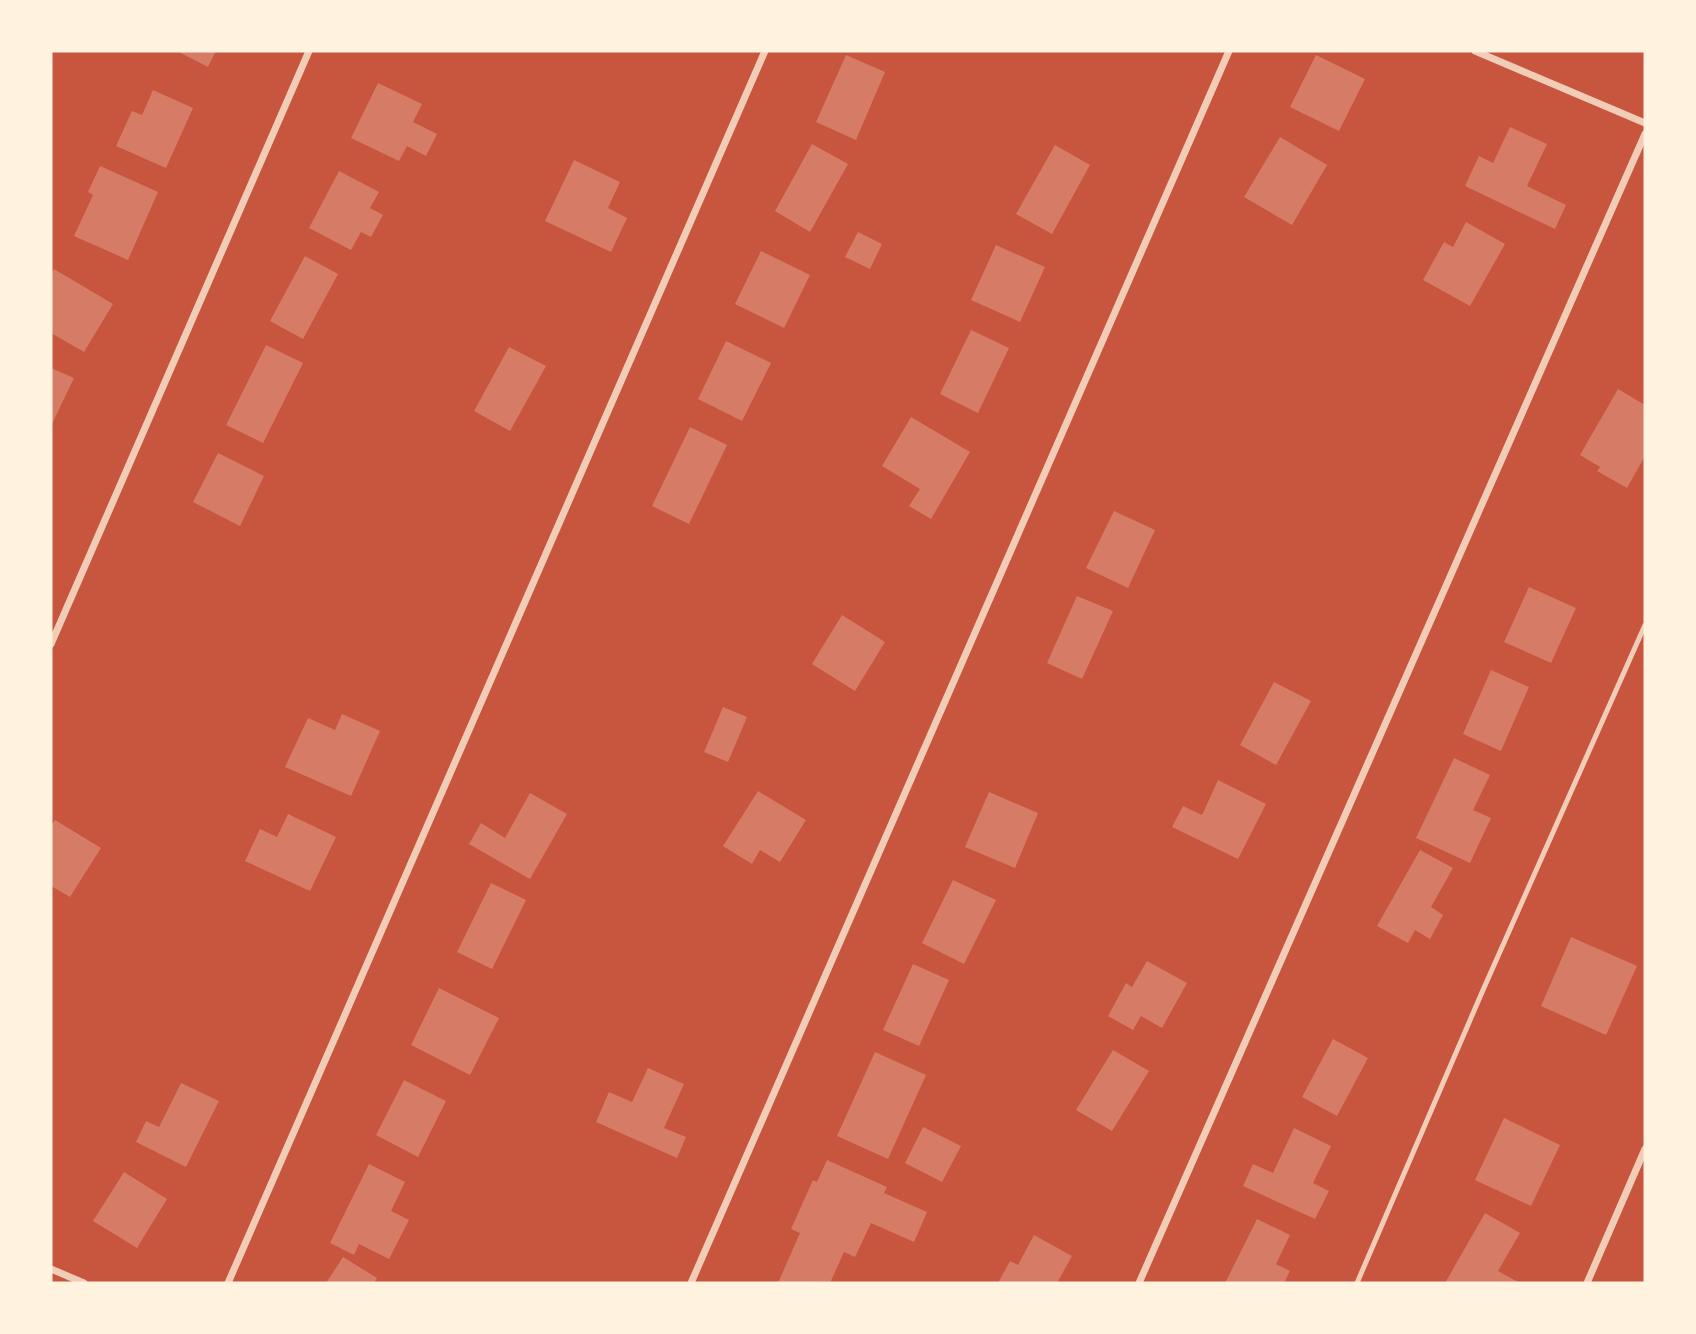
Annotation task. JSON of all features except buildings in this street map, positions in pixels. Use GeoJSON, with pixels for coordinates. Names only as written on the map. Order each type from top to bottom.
{"type":"FeatureCollection","features":[{"type":"Feature","properties":{"kind":"street"},"geometry":{"type":"LineString","coordinates":[[51,644],[309,51]]}},
{"type":"Feature","properties":{"kind":"street"},"geometry":{"type":"LineString","coordinates":[[228,1283],[765,51]]}},
{"type":"Feature","properties":{"kind":"street"},"geometry":{"type":"LineString","coordinates":[[691,1283],[1229,51]]}},
{"type":"Feature","properties":{"kind":"street"},"geometry":{"type":"LineString","coordinates":[[1475,51],[1645,123]]}},
{"type":"Feature","properties":{"kind":"street"},"geometry":{"type":"LineString","coordinates":[[1139,1283],[1645,134]]}},
{"type":"Feature","properties":{"kind":"street"},"geometry":{"type":"LineString","coordinates":[[1587,1283],[1645,1149]]}},
{"type":"Feature","properties":{"kind":"street"},"geometry":{"type":"LineString","coordinates":[[51,1269],[84,1283]]}},
{"type":"Feature","properties":{"kind":"lane"},"geometry":{"type":"LineString","coordinates":[[1357,1283],[1645,625]]}}]}
